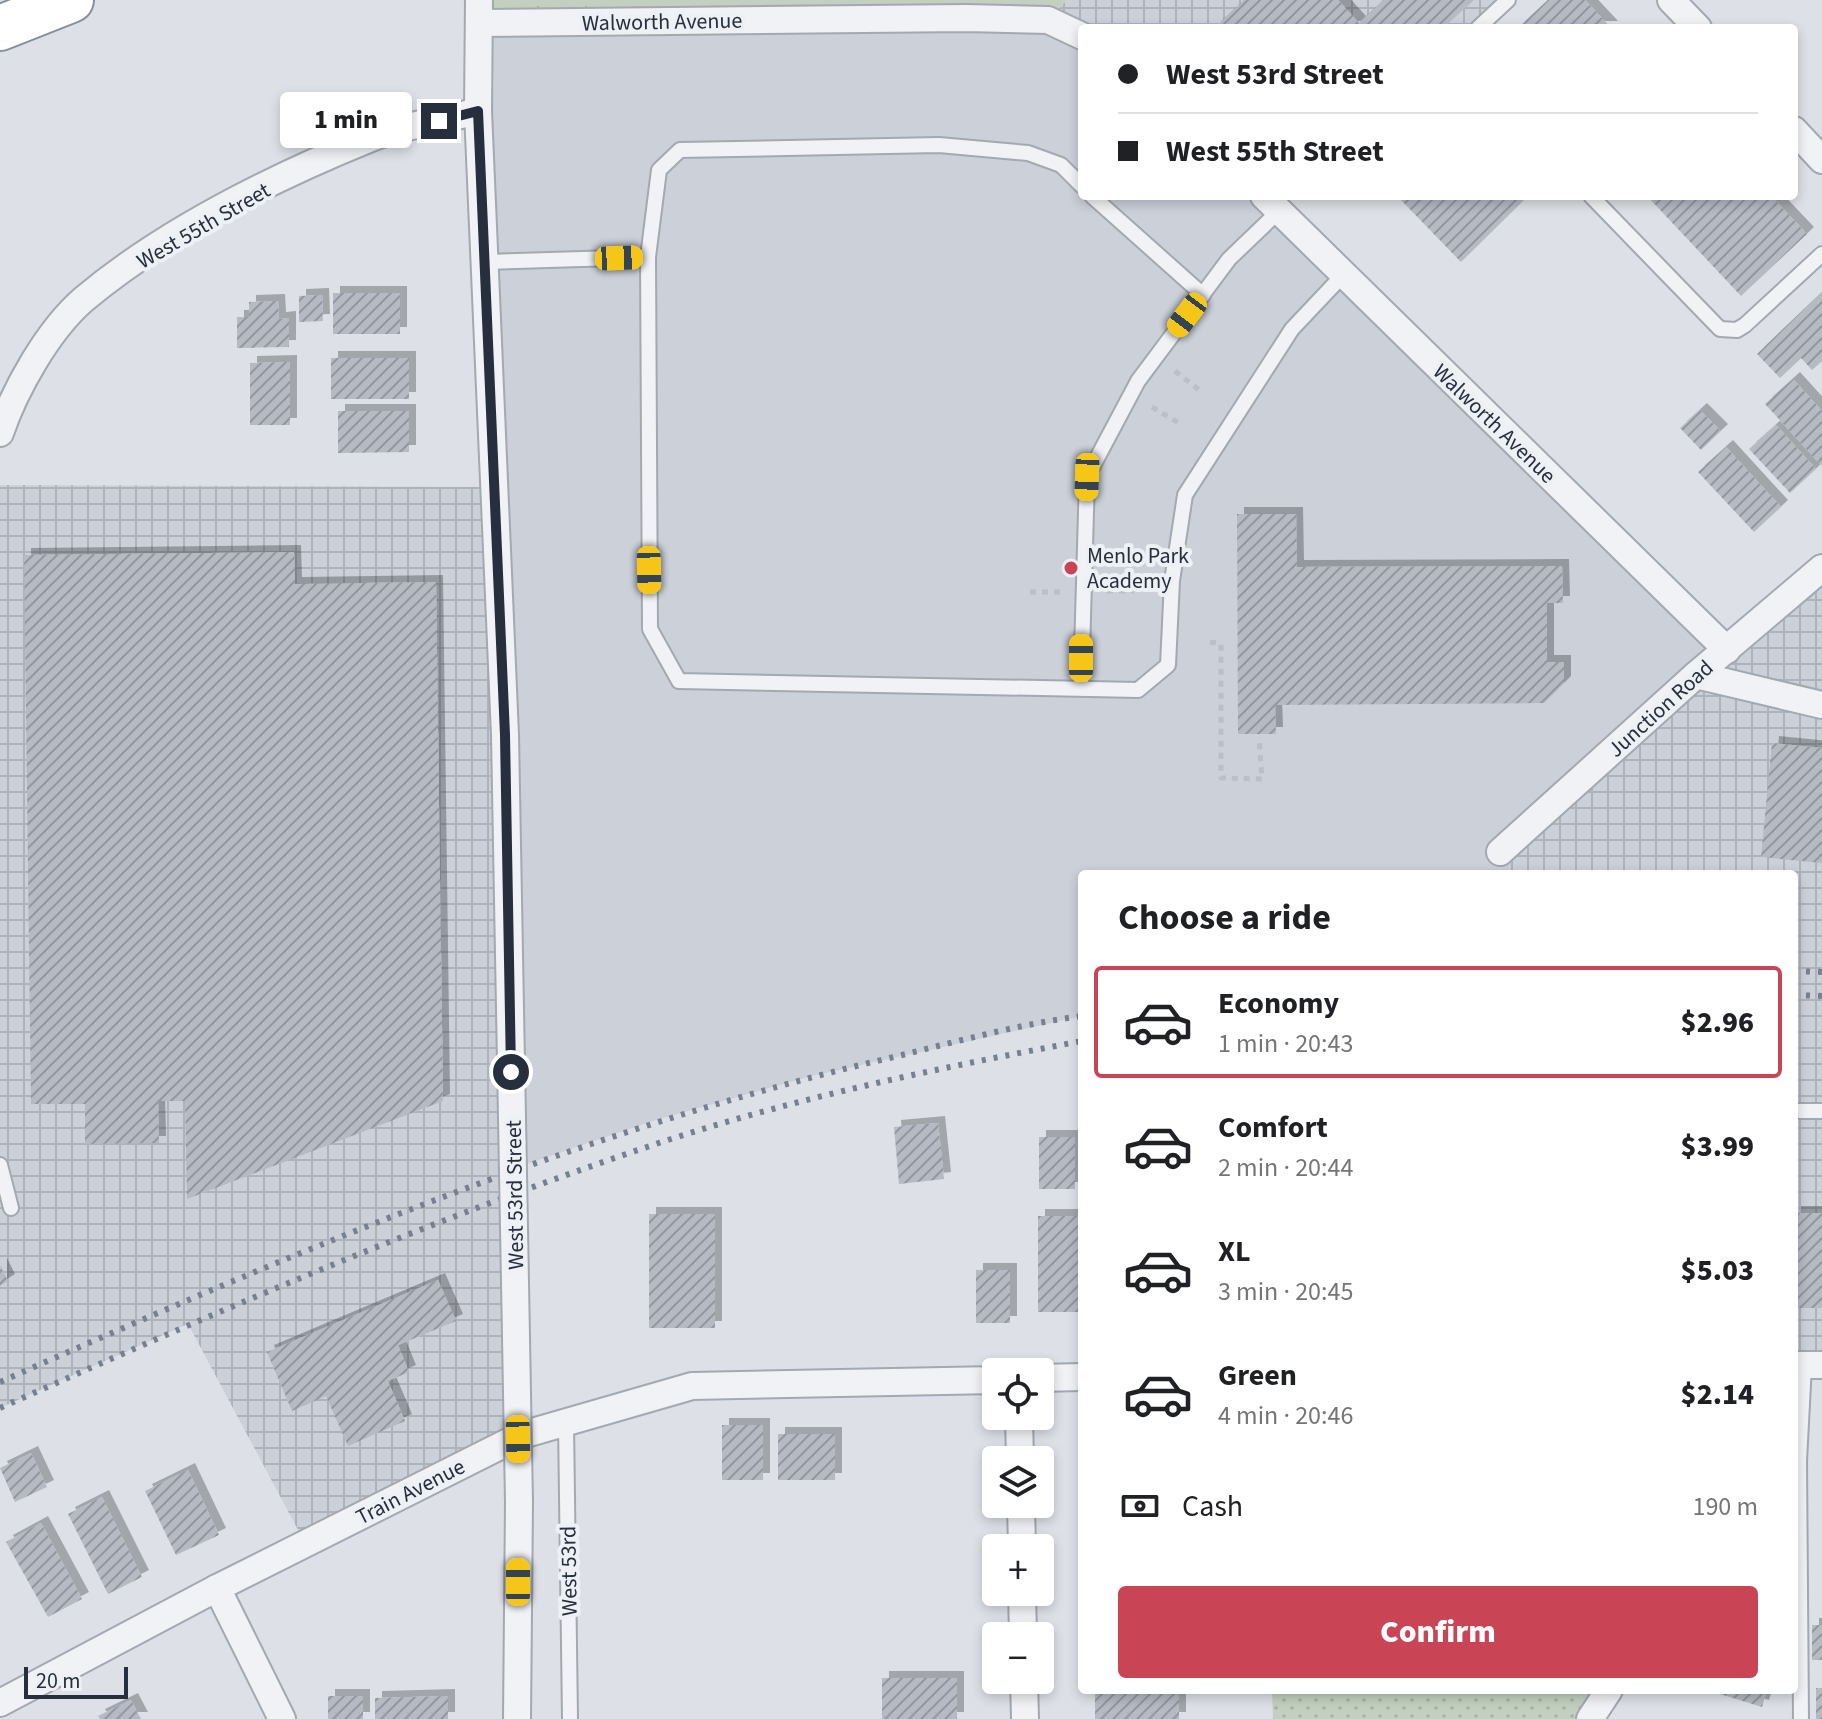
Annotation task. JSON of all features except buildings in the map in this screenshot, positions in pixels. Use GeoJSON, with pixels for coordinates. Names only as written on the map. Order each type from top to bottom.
{"type":"FeatureCollection","features":[{"type":"Feature","properties":{"kind":"highway"},"geometry":{"type":"LineString","coordinates":[[0,28],[71,0]]}},
{"type":"Feature","properties":{"kind":"street"},"geometry":{"type":"LineString","coordinates":[[1671,0],[1694,24]]}},
{"type":"Feature","properties":{"kind":"street","name":"Walworth Avenue"},"geometry":{"type":"LineString","coordinates":[[479,11],[1048,20],[1078,34]]}},
{"type":"Feature","properties":{"kind":"street","name":"West 53rd Street"},"geometry":{"type":"LineString","coordinates":[[479,11],[478,111],[505,735],[519,1502],[517,1719]]}},
{"type":"Feature","properties":{"kind":"street","name":"West 55th Street"},"geometry":{"type":"LineString","coordinates":[[0,433],[10,403],[41,351],[82,301],[158,246],[245,197],[374,137],[478,111]]}},
{"type":"Feature","properties":{"kind":"street"},"geometry":{"type":"LineString","coordinates":[[1798,134],[1822,160]]}},
{"type":"Feature","properties":{"kind":"street","name":"Walworth Avenue"},"geometry":{"type":"LineString","coordinates":[[1272,203],[1727,650]]}},
{"type":"Feature","properties":{"kind":"street","name":"Junction Road"},"geometry":{"type":"LineString","coordinates":[[1500,852],[1696,675],[1822,568]]}},
{"type":"Feature","properties":{"kind":"street"},"geometry":{"type":"LineString","coordinates":[[1696,675],[1822,705]]}},
{"type":"Feature","properties":{"kind":"street"},"geometry":{"type":"LineString","coordinates":[[1054,1378],[1078,1377]]}},
{"type":"Feature","properties":{"kind":"street","name":"Train Avenue"},"geometry":{"type":"LineString","coordinates":[[0,1703],[217,1588],[522,1435],[692,1386],[982,1380]]}},
{"type":"Feature","properties":{"kind":"street"},"geometry":{"type":"LineString","coordinates":[[217,1588],[282,1719]]}},
{"type":"Feature","properties":{"kind":"street"},"geometry":{"type":"LineString","coordinates":[[1024,1694],[1025,1719]]}},
{"type":"Feature","properties":{"kind":"street"},"geometry":{"type":"LineString","coordinates":[[1590,1719],[1606,1694]]}},
{"type":"Feature","properties":{"kind":"lane"},"geometry":{"type":"LineString","coordinates":[[1482,24],[1508,0]]}},
{"type":"Feature","properties":{"kind":"lane"},"geometry":{"type":"LineString","coordinates":[[1078,182],[1061,165],[1028,153],[939,145],[680,150],[659,170],[648,257],[650,629],[679,681],[1138,690],[1168,665],[1172,581],[1185,495],[1292,329],[1344,274]]}},
{"type":"Feature","properties":{"kind":"lane"},"geometry":{"type":"LineString","coordinates":[[1096,200],[1203,295]]}},
{"type":"Feature","properties":{"kind":"lane"},"geometry":{"type":"LineString","coordinates":[[1595,200],[1720,329],[1737,330],[1745,325],[1822,254]]}},
{"type":"Feature","properties":{"kind":"lane"},"geometry":{"type":"LineString","coordinates":[[1081,687],[1087,477],[1131,395],[1156,357],[1272,203]]}},
{"type":"Feature","properties":{"kind":"lane"},"geometry":{"type":"LineString","coordinates":[[485,262],[648,257]]}},
{"type":"Feature","properties":{"kind":"lane"},"geometry":{"type":"LineString","coordinates":[[1798,1111],[1822,1111]]}},
{"type":"Feature","properties":{"kind":"lane"},"geometry":{"type":"LineString","coordinates":[[0,1165],[11,1208]]}},
{"type":"Feature","properties":{"kind":"lane"},"geometry":{"type":"LineString","coordinates":[[1801,1719],[1799,1461],[1804,1370]]}},
{"type":"Feature","properties":{"kind":"lane","name":"West 53rd"},"geometry":{"type":"LineString","coordinates":[[566,1422],[570,1719]]}},
{"type":"Feature","properties":{"kind":"path"},"geometry":{"type":"LineString","coordinates":[[1156,357],[1203,393]]}},
{"type":"Feature","properties":{"kind":"path"},"geometry":{"type":"LineString","coordinates":[[1131,395],[1182,425]]}},
{"type":"Feature","properties":{"kind":"path"},"geometry":{"type":"LineString","coordinates":[[1210,642],[1221,644],[1221,778],[1262,779],[1259,738]]}},
{"type":"Feature","properties":{"kind":"shaded area"},"geometry":{"type":"Polygon","coordinates":[[[1067,0],[1511,0],[1483,24],[1078,24],[1078,27],[1048,20],[1067,0]]]}},
{"type":"Feature","properties":{"kind":"shaded area","name":"Menlo Park Academy"},"geometry":{"type":"Polygon","coordinates":[[[966,18],[1078,35],[1078,200],[1268,200],[1727,650],[1500,851],[1499,870],[1078,870],[1078,1017],[808,1077],[653,1121],[512,1169],[479,23],[966,18]]]}},
{"type":"Feature","properties":{"kind":"shaded area"},"geometry":{"type":"Polygon","coordinates":[[[0,485],[494,487],[518,1439],[305,1543],[188,1324],[0,1408],[0,485]]]}},
{"type":"Feature","properties":{"kind":"shaded area"},"geometry":{"type":"Polygon","coordinates":[[[1822,568],[1822,1365],[1798,1365],[1798,870],[1499,870],[1500,852],[1822,568]]]}},
{"type":"Feature","properties":{"kind":"green space"},"geometry":{"type":"Polygon","coordinates":[[[479,0],[1067,0],[1048,20],[479,23],[479,0]]]}},
{"type":"Feature","properties":{"kind":"green space"},"geometry":{"type":"Polygon","coordinates":[[[1272,1694],[1606,1694],[1590,1719],[1273,1719],[1272,1694]]]}},
{"type":"Feature","properties":{"kind":"railway"},"geometry":{"type":"LineString","coordinates":[[1798,971],[1822,972]]}},
{"type":"Feature","properties":{"kind":"railway"},"geometry":{"type":"LineString","coordinates":[[1798,995],[1822,996]]}},
{"type":"Feature","properties":{"kind":"railway"},"geometry":{"type":"LineString","coordinates":[[0,1382],[220,1286],[553,1157],[781,1086],[990,1033],[1078,1017]]}},
{"type":"Feature","properties":{"kind":"railway"},"geometry":{"type":"LineString","coordinates":[[0,1408],[318,1271],[478,1207],[641,1149],[749,1115],[859,1087],[1078,1042]]}},
{"type":"Feature","properties":{"kind":"place","name":"Menlo Park Academy"},"geometry":{"type":"Point","coordinates":[1071,568]}},
{"type":"Feature","properties":{"kind":"route"},"geometry":{"type":"LineString","coordinates":[[439,121],[478,111],[505,735],[511,1072]]}}]}
